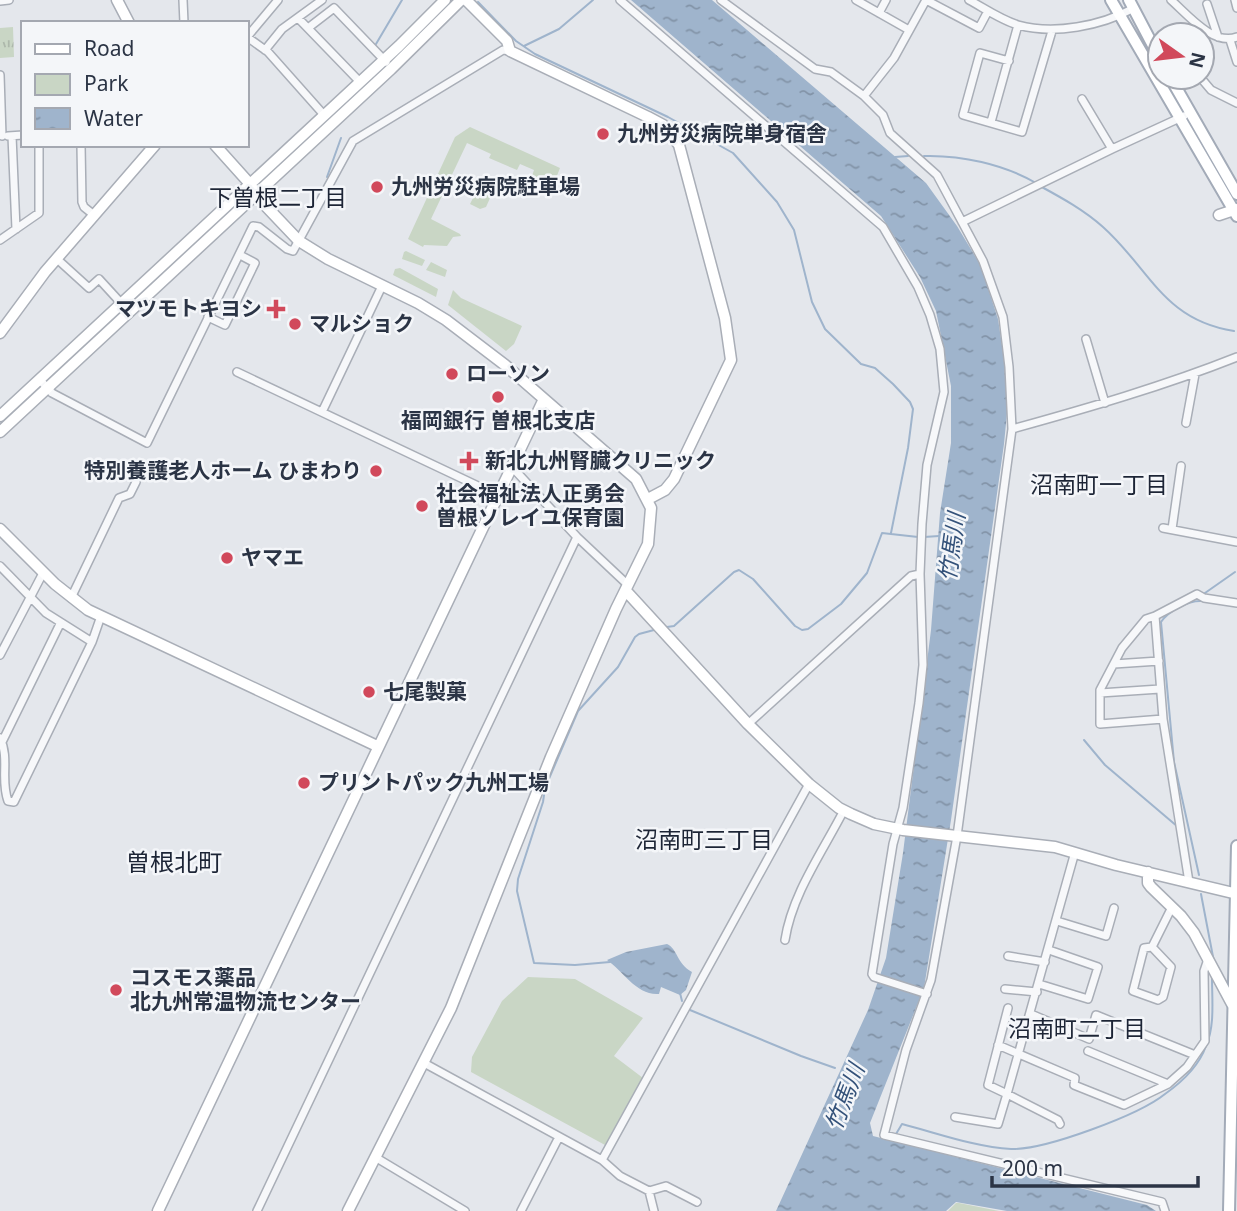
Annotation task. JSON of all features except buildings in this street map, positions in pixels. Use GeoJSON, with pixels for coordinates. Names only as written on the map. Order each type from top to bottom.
{"type":"FeatureCollection","features":[{"type":"Feature","properties":{"kind":"main road"},"geometry":{"type":"LineString","coordinates":[[1111,0],[1146,49]]}},
{"type":"Feature","properties":{"kind":"main road"},"geometry":{"type":"LineString","coordinates":[[1131,4],[1146,39]]}},
{"type":"Feature","properties":{"kind":"main road"},"geometry":{"type":"LineString","coordinates":[[1168,91],[1179,119],[1236,211]]}},
{"type":"Feature","properties":{"kind":"main road"},"geometry":{"type":"LineString","coordinates":[[1178,91],[1237,194]]}},
{"type":"Feature","properties":{"kind":"main road"},"geometry":{"type":"LineString","coordinates":[[1229,1211],[1234,1128],[1232,1004],[1237,846]]}},
{"type":"Feature","properties":{"kind":"street"},"geometry":{"type":"LineString","coordinates":[[0,1],[9,0]]}},
{"type":"Feature","properties":{"kind":"street"},"geometry":{"type":"LineString","coordinates":[[117,0],[128,21]]}},
{"type":"Feature","properties":{"kind":"street"},"geometry":{"type":"LineString","coordinates":[[183,0],[184,21]]}},
{"type":"Feature","properties":{"kind":"street"},"geometry":{"type":"LineString","coordinates":[[248,36],[278,0]]}},
{"type":"Feature","properties":{"kind":"street"},"geometry":{"type":"LineString","coordinates":[[265,50],[282,29],[322,0]]}},
{"type":"Feature","properties":{"kind":"street"},"geometry":{"type":"LineString","coordinates":[[0,416],[384,60],[445,0]]}},
{"type":"Feature","properties":{"kind":"street"},"geometry":{"type":"LineString","coordinates":[[0,432],[464,0],[507,41],[510,51]]}},
{"type":"Feature","properties":{"kind":"street"},"geometry":{"type":"LineString","coordinates":[[620,0],[883,228],[930,315],[940,349],[944,392],[927,465],[921,541],[923,665],[901,830],[892,844],[873,974],[874,977],[925,993]]}},
{"type":"Feature","properties":{"kind":"street"},"geometry":{"type":"LineString","coordinates":[[722,0],[816,69],[831,72],[864,96],[883,115],[890,133],[937,175],[983,261],[1003,317],[1012,429],[954,836],[925,993],[906,1050],[884,1135],[1161,1202],[1165,1211]]}},
{"type":"Feature","properties":{"kind":"street"},"geometry":{"type":"LineString","coordinates":[[856,0],[909,30]]}},
{"type":"Feature","properties":{"kind":"street"},"geometry":{"type":"LineString","coordinates":[[879,13],[886,0]]}},
{"type":"Feature","properties":{"kind":"street"},"geometry":{"type":"LineString","coordinates":[[864,96],[894,58],[926,0],[979,28],[988,11]]}},
{"type":"Feature","properties":{"kind":"street"},"geometry":{"type":"LineString","coordinates":[[969,0],[1018,25],[1052,31],[1121,16],[1131,4]]}},
{"type":"Feature","properties":{"kind":"street"},"geometry":{"type":"LineString","coordinates":[[1171,0],[1203,28],[1218,37],[1234,38],[1237,62]]}},
{"type":"Feature","properties":{"kind":"street"},"geometry":{"type":"LineString","coordinates":[[1235,0],[1237,8]]}},
{"type":"Feature","properties":{"kind":"street"},"geometry":{"type":"LineString","coordinates":[[1207,4],[1218,37]]}},
{"type":"Feature","properties":{"kind":"street"},"geometry":{"type":"LineString","coordinates":[[308,28],[334,8],[391,69]]}},
{"type":"Feature","properties":{"kind":"street"},"geometry":{"type":"LineString","coordinates":[[298,18],[360,82]]}},
{"type":"Feature","properties":{"kind":"street"},"geometry":{"type":"LineString","coordinates":[[991,122],[1018,25]]}},
{"type":"Feature","properties":{"kind":"street"},"geometry":{"type":"LineString","coordinates":[[1009,61],[980,53],[963,115],[1022,132],[1052,31]]}},
{"type":"Feature","properties":{"kind":"street"},"geometry":{"type":"LineString","coordinates":[[248,38],[265,50],[324,114]]}},
{"type":"Feature","properties":{"kind":"street"},"geometry":{"type":"LineString","coordinates":[[39,379],[52,393],[80,410],[147,443],[255,226],[293,251],[353,141],[503,51],[510,51],[649,117],[663,125],[679,145],[724,318],[731,360],[674,480],[665,490],[648,499]]}},
{"type":"Feature","properties":{"kind":"street"},"geometry":{"type":"LineString","coordinates":[[0,75],[1,136],[21,135]]}},
{"type":"Feature","properties":{"kind":"street"},"geometry":{"type":"LineString","coordinates":[[1213,91],[1237,103]]}},
{"type":"Feature","properties":{"kind":"street"},"geometry":{"type":"LineString","coordinates":[[1082,99],[1112,149]]}},
{"type":"Feature","properties":{"kind":"street"},"geometry":{"type":"LineString","coordinates":[[962,222],[1191,113]]}},
{"type":"Feature","properties":{"kind":"street"},"geometry":{"type":"LineString","coordinates":[[12,136],[16,229]]}},
{"type":"Feature","properties":{"kind":"street"},"geometry":{"type":"LineString","coordinates":[[0,240],[39,213],[39,147]]}},
{"type":"Feature","properties":{"kind":"street"},"geometry":{"type":"LineString","coordinates":[[81,147],[82,202],[93,215]]}},
{"type":"Feature","properties":{"kind":"street"},"geometry":{"type":"LineString","coordinates":[[0,332],[56,258],[153,147]]}},
{"type":"Feature","properties":{"kind":"street"},"geometry":{"type":"LineString","coordinates":[[217,147],[299,241],[336,264],[446,320],[505,365],[636,479],[651,508],[648,544],[551,757],[451,1008],[348,1211]]}},
{"type":"Feature","properties":{"kind":"street"},"geometry":{"type":"LineString","coordinates":[[1219,215],[1236,211]]}},
{"type":"Feature","properties":{"kind":"street"},"geometry":{"type":"LineString","coordinates":[[208,317],[225,325],[256,263],[240,255]]}},
{"type":"Feature","properties":{"kind":"street"},"geometry":{"type":"LineString","coordinates":[[56,258],[89,288],[99,279],[121,303]]}},
{"type":"Feature","properties":{"kind":"street"},"geometry":{"type":"LineString","coordinates":[[322,412],[382,286]]}},
{"type":"Feature","properties":{"kind":"street"},"geometry":{"type":"LineString","coordinates":[[1086,339],[1105,403]]}},
{"type":"Feature","properties":{"kind":"street"},"geometry":{"type":"LineString","coordinates":[[1012,429],[1105,403],[1195,374],[1237,357]]}},
{"type":"Feature","properties":{"kind":"street"},"geometry":{"type":"LineString","coordinates":[[237,372],[498,495]]}},
{"type":"Feature","properties":{"kind":"street"},"geometry":{"type":"LineString","coordinates":[[1186,423],[1195,374]]}},
{"type":"Feature","properties":{"kind":"street"},"geometry":{"type":"LineString","coordinates":[[158,1211],[544,399]]}},
{"type":"Feature","properties":{"kind":"street"},"geometry":{"type":"LineString","coordinates":[[511,466],[627,588],[660,629],[748,724],[809,783],[844,810],[874,824],[901,830],[1020,842],[1075,852],[1116,865],[1236,894]]}},
{"type":"Feature","properties":{"kind":"street"},"geometry":{"type":"LineString","coordinates":[[1181,467],[1168,528],[1237,542]]}},
{"type":"Feature","properties":{"kind":"street"},"geometry":{"type":"LineString","coordinates":[[71,598],[119,498],[130,494],[136,482]]}},
{"type":"Feature","properties":{"kind":"street"},"geometry":{"type":"LineString","coordinates":[[1,532],[71,598],[101,616],[377,746]]}},
{"type":"Feature","properties":{"kind":"street"},"geometry":{"type":"LineString","coordinates":[[257,1211],[578,537]]}},
{"type":"Feature","properties":{"kind":"street"},"geometry":{"type":"LineString","coordinates":[[0,566],[60,624],[92,642]]}},
{"type":"Feature","properties":{"kind":"street"},"geometry":{"type":"LineString","coordinates":[[0,655],[43,573]]}},
{"type":"Feature","properties":{"kind":"street"},"geometry":{"type":"LineString","coordinates":[[748,724],[911,576],[920,574]]}},
{"type":"Feature","properties":{"kind":"street"},"geometry":{"type":"LineString","coordinates":[[1163,719],[1100,724],[1100,693],[1122,648],[1146,619],[1197,594],[1237,603]]}},
{"type":"Feature","properties":{"kind":"street"},"geometry":{"type":"LineString","coordinates":[[1155,615],[1163,719],[1196,884]]}},
{"type":"Feature","properties":{"kind":"street"},"geometry":{"type":"LineString","coordinates":[[60,624],[1,740],[4,756],[2,790],[8,801],[14,802],[92,642],[101,616]]}},
{"type":"Feature","properties":{"kind":"street"},"geometry":{"type":"LineString","coordinates":[[1114,664],[1158,661]]}},
{"type":"Feature","properties":{"kind":"street"},"geometry":{"type":"LineString","coordinates":[[1100,693],[1160,689]]}},
{"type":"Feature","properties":{"kind":"street"},"geometry":{"type":"LineString","coordinates":[[602,1160],[809,783]]}},
{"type":"Feature","properties":{"kind":"street"},"geometry":{"type":"LineString","coordinates":[[785,940],[799,896],[844,810]]}},
{"type":"Feature","properties":{"kind":"street"},"geometry":{"type":"LineString","coordinates":[[955,1117],[998,1124],[1075,852]]}},
{"type":"Feature","properties":{"kind":"street"},"geometry":{"type":"LineString","coordinates":[[1148,872],[1148,883],[1172,906],[1204,948],[1232,1004]]}},
{"type":"Feature","properties":{"kind":"street"},"geometry":{"type":"LineString","coordinates":[[1152,947],[1172,906]]}},
{"type":"Feature","properties":{"kind":"street"},"geometry":{"type":"LineString","coordinates":[[1057,921],[1106,936],[1114,908]]}},
{"type":"Feature","properties":{"kind":"street"},"geometry":{"type":"LineString","coordinates":[[1152,947],[1171,967],[1163,997],[1158,1000],[1133,991],[1144,948],[1152,947]]}},
{"type":"Feature","properties":{"kind":"street"},"geometry":{"type":"LineString","coordinates":[[1005,989],[1038,988],[1088,999],[1098,967],[1049,950]]}},
{"type":"Feature","properties":{"kind":"street"},"geometry":{"type":"LineString","coordinates":[[1008,956],[1045,962]]}},
{"type":"Feature","properties":{"kind":"street"},"geometry":{"type":"LineString","coordinates":[[998,1045],[1076,1079],[1074,1085],[1124,1105],[1168,1084],[1187,1068],[1205,1041],[1204,971],[1209,960]]}},
{"type":"Feature","properties":{"kind":"street"},"geometry":{"type":"LineString","coordinates":[[1007,1008],[988,1085],[1058,1120],[1060,1124]]}},
{"type":"Feature","properties":{"kind":"street"},"geometry":{"type":"LineString","coordinates":[[1031,1014],[1089,1039],[1096,1015],[1195,1055]]}},
{"type":"Feature","properties":{"kind":"street"},"geometry":{"type":"LineString","coordinates":[[1088,1051],[1168,1084]]}},
{"type":"Feature","properties":{"kind":"street"},"geometry":{"type":"LineString","coordinates":[[424,1063],[602,1160],[620,1176],[649,1191],[666,1186],[697,1202]]}},
{"type":"Feature","properties":{"kind":"street"},"geometry":{"type":"LineString","coordinates":[[521,1211],[559,1138]]}},
{"type":"Feature","properties":{"kind":"street"},"geometry":{"type":"LineString","coordinates":[[375,1157],[465,1211]]}},
{"type":"Feature","properties":{"kind":"street"},"geometry":{"type":"LineString","coordinates":[[649,1191],[654,1211]]}},
{"type":"Feature","properties":{"kind":"green space"},"geometry":{"type":"Polygon","coordinates":[[[13,27],[14,57],[0,58],[0,28],[13,27]]]}},
{"type":"Feature","properties":{"kind":"green space"},"geometry":{"type":"Polygon","coordinates":[[[470,127],[560,168],[553,186],[532,176],[534,170],[520,164],[517,170],[489,158],[491,154],[467,143],[431,219],[461,236],[453,237],[447,246],[423,247],[408,239],[455,137],[470,127]]]}},
{"type":"Feature","properties":{"kind":"green space"},"geometry":{"type":"Polygon","coordinates":[[[482,180],[495,187],[486,207],[480,209],[470,204],[482,180]]]}},
{"type":"Feature","properties":{"kind":"green space"},"geometry":{"type":"Polygon","coordinates":[[[406,251],[425,260],[422,266],[402,259],[406,251]]]}},
{"type":"Feature","properties":{"kind":"green space"},"geometry":{"type":"Polygon","coordinates":[[[431,262],[447,270],[445,277],[426,270],[431,262]]]}},
{"type":"Feature","properties":{"kind":"green space"},"geometry":{"type":"Polygon","coordinates":[[[400,268],[438,289],[436,297],[393,275],[395,269],[400,268]]]}},
{"type":"Feature","properties":{"kind":"green space"},"geometry":{"type":"Polygon","coordinates":[[[453,290],[461,298],[522,326],[514,344],[506,351],[448,305],[453,290]]]}},
{"type":"Feature","properties":{"kind":"green space"},"geometry":{"type":"Polygon","coordinates":[[[528,977],[575,979],[643,1018],[614,1056],[643,1078],[605,1145],[471,1072],[472,1057],[502,1001],[528,977]]]}},
{"type":"Feature","properties":{"kind":"green space"},"geometry":{"type":"Polygon","coordinates":[[[959,1203],[999,1211],[948,1211],[959,1203]]]}},
{"type":"Feature","properties":{"kind":"water","name":"竹馬川"},"geometry":{"type":"Polygon","coordinates":[[[631,0],[712,0],[926,183],[981,266],[998,319],[1008,403],[951,820],[924,988],[870,1123],[873,1136],[1147,1205],[1156,1211],[1007,1211],[956,1202],[946,1211],[776,1211],[868,1010],[886,958],[903,853],[931,630],[940,513],[951,443],[951,386],[936,311],[920,277],[881,216],[631,0]]]}},
{"type":"Feature","properties":{"kind":"water"},"geometry":{"type":"Polygon","coordinates":[[[667,944],[692,972],[686,990],[680,995],[661,987],[659,994],[644,991],[607,960],[626,952],[667,944]]]}},
{"type":"Feature","properties":{"kind":"waterway"},"geometry":{"type":"LineString","coordinates":[[376,44],[402,0]]}},
{"type":"Feature","properties":{"kind":"waterway"},"geometry":{"type":"LineString","coordinates":[[524,46],[559,29],[593,0]]}},
{"type":"Feature","properties":{"kind":"waterway"},"geometry":{"type":"LineString","coordinates":[[478,2],[516,41],[535,54],[668,117],[733,153],[777,202],[794,230],[812,302],[825,329],[861,364],[875,368],[893,384],[913,409],[891,533]]}},
{"type":"Feature","properties":{"kind":"waterway"},"geometry":{"type":"LineString","coordinates":[[327,177],[341,138]]}},
{"type":"Feature","properties":{"kind":"waterway"},"geometry":{"type":"LineString","coordinates":[[895,157],[908,156]]}},
{"type":"Feature","properties":{"kind":"waterway"},"geometry":{"type":"LineString","coordinates":[[924,156],[982,162],[1036,183]]}},
{"type":"Feature","properties":{"kind":"waterway"},"geometry":{"type":"LineString","coordinates":[[1040,186],[1081,210],[1103,227],[1160,291],[1190,316],[1234,331]]}},
{"type":"Feature","properties":{"kind":"waterway"},"geometry":{"type":"LineString","coordinates":[[667,627],[674,626],[739,570],[753,579],[795,626],[802,630],[808,629],[841,604],[867,573],[882,533],[918,537]]}},
{"type":"Feature","properties":{"kind":"waterway","name":"竹馬川"},"geometry":{"type":"LineString","coordinates":[[924,537],[939,536]]}},
{"type":"Feature","properties":{"kind":"waterway"},"geometry":{"type":"LineString","coordinates":[[1205,593],[1235,572]]}},
{"type":"Feature","properties":{"kind":"waterway"},"geometry":{"type":"LineString","coordinates":[[1199,875],[1174,762],[1161,622],[1179,607],[1202,601]]}},
{"type":"Feature","properties":{"kind":"waterway"},"geometry":{"type":"LineString","coordinates":[[610,962],[575,965],[534,963],[517,891],[518,879],[545,788],[578,711],[618,667],[635,637],[654,630]]}},
{"type":"Feature","properties":{"kind":"waterway"},"geometry":{"type":"LineString","coordinates":[[1084,740],[1105,765],[1178,827]]}},
{"type":"Feature","properties":{"kind":"waterway"},"geometry":{"type":"LineString","coordinates":[[1201,894],[1214,962]]}},
{"type":"Feature","properties":{"kind":"waterway"},"geometry":{"type":"LineString","coordinates":[[896,1134],[902,1124],[984,1146],[1026,1148],[1068,1138],[1135,1112],[1171,1089],[1199,1060],[1211,1030],[1212,978]]}},
{"type":"Feature","properties":{"kind":"waterway"},"geometry":{"type":"LineString","coordinates":[[680,993],[682,1001]]}},
{"type":"Feature","properties":{"kind":"waterway","name":"竹馬川"},"geometry":{"type":"LineString","coordinates":[[690,1010],[835,1068]]}},
{"type":"Feature","properties":{"kind":"place","name":"九州労災病院単身宿舎"},"geometry":{"type":"Point","coordinates":[603,134]}},
{"type":"Feature","properties":{"kind":"place","name":"九州労災病院駐車場"},"geometry":{"type":"Point","coordinates":[377,187]}},
{"type":"Feature","properties":{"kind":"place","name":"マツモトキヨシ"},"geometry":{"type":"Point","coordinates":[276,309]}},
{"type":"Feature","properties":{"kind":"place","name":"マルショク"},"geometry":{"type":"Point","coordinates":[295,324]}},
{"type":"Feature","properties":{"kind":"place","name":"ローソン"},"geometry":{"type":"Point","coordinates":[452,374]}},
{"type":"Feature","properties":{"kind":"place","name":"福岡銀行 曽根北支店"},"geometry":{"type":"Point","coordinates":[498,397]}},
{"type":"Feature","properties":{"kind":"place","name":"新北九州腎臓クリニック"},"geometry":{"type":"Point","coordinates":[469,461]}},
{"type":"Feature","properties":{"kind":"place","name":"特別養護老人ホーム ひまわり"},"geometry":{"type":"Point","coordinates":[376,471]}},
{"type":"Feature","properties":{"kind":"place","name":"社会福祉法人正勇会 曽根ソレイユ保育園"},"geometry":{"type":"Point","coordinates":[422,506]}},
{"type":"Feature","properties":{"kind":"place","name":"ヤマエ"},"geometry":{"type":"Point","coordinates":[227,558]}},
{"type":"Feature","properties":{"kind":"place","name":"七尾製菓"},"geometry":{"type":"Point","coordinates":[369,692]}},
{"type":"Feature","properties":{"kind":"place","name":"プリントパック九州工場"},"geometry":{"type":"Point","coordinates":[304,783]}},
{"type":"Feature","properties":{"kind":"place","name":"コスモス薬品 北九州常温物流センター"},"geometry":{"type":"Point","coordinates":[116,990]}},
{"type":"Feature","properties":{"kind":"district","name":"下曽根二丁目"},"geometry":{"type":"Point","coordinates":[278,198]}},
{"type":"Feature","properties":{"kind":"district","name":"沼南町一丁目"},"geometry":{"type":"Point","coordinates":[1099,485]}},
{"type":"Feature","properties":{"kind":"district","name":"沼南町三丁目"},"geometry":{"type":"Point","coordinates":[704,840]}},
{"type":"Feature","properties":{"kind":"district","name":"曽根北町"},"geometry":{"type":"Point","coordinates":[174,863]}},
{"type":"Feature","properties":{"kind":"district","name":"沼南町二丁目"},"geometry":{"type":"Point","coordinates":[1077,1029]}}]}
